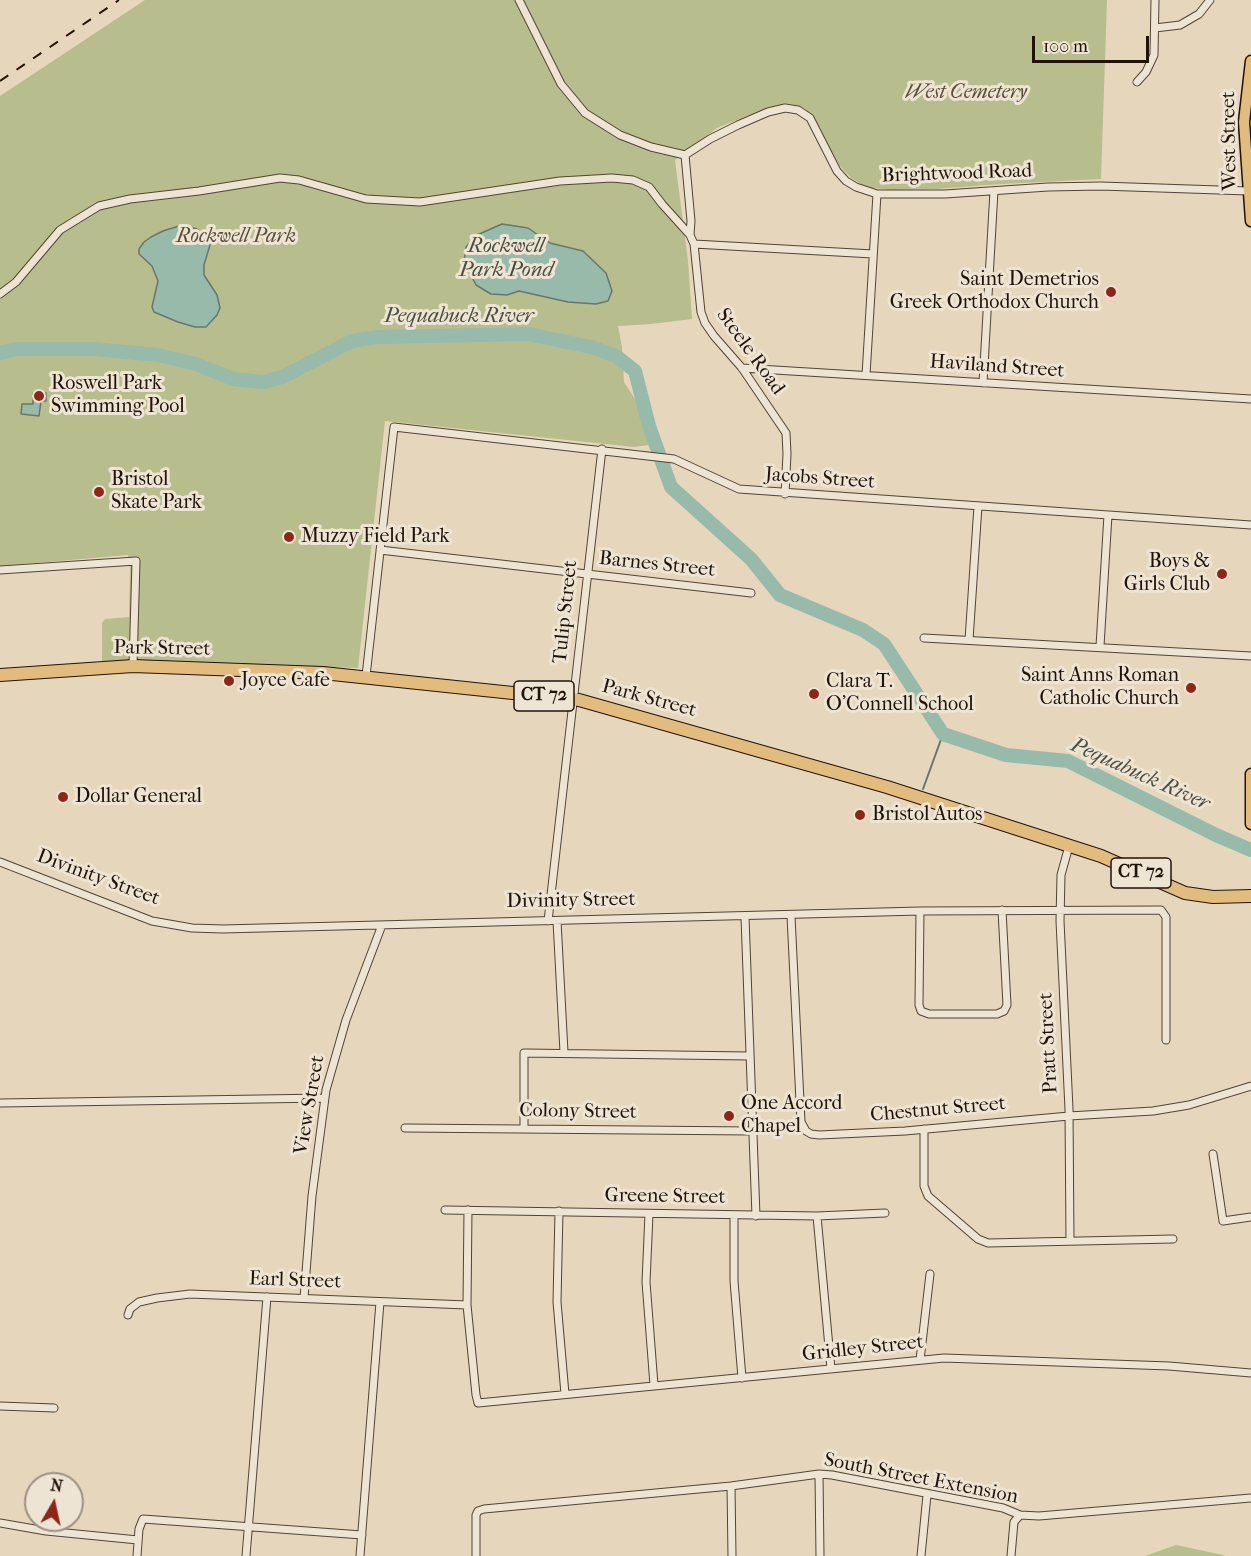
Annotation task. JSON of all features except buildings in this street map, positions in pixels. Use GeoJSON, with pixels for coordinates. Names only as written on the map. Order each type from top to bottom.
{"type":"FeatureCollection","features":[{"type":"Feature","properties":{"kind":"highway","name":"Park Street"},"geometry":{"type":"LineString","coordinates":[[0,675],[133,666],[366,676],[574,700],[693,731],[886,787],[1118,863],[1167,887],[1191,894],[1222,898],[1251,896]]}},
{"type":"Feature","properties":{"kind":"main road","name":"West Street"},"geometry":{"type":"LineString","coordinates":[[1251,61],[1244,122],[1251,221]]}},
{"type":"Feature","properties":{"kind":"main road"},"geometry":{"type":"LineString","coordinates":[[1251,774],[1251,824]]}},
{"type":"Feature","properties":{"kind":"street"},"geometry":{"type":"LineString","coordinates":[[519,0],[561,84],[585,113],[630,139],[651,147],[685,155]]}},
{"type":"Feature","properties":{"kind":"street"},"geometry":{"type":"LineString","coordinates":[[1137,82],[1146,72],[1154,55],[1155,0]]}},
{"type":"Feature","properties":{"kind":"street"},"geometry":{"type":"LineString","coordinates":[[1155,28],[1179,25],[1199,14],[1210,0]]}},
{"type":"Feature","properties":{"kind":"street","name":"Brightwood Road"},"geometry":{"type":"LineString","coordinates":[[685,155],[710,139],[753,118],[785,108],[810,118],[837,171],[846,181],[855,187],[877,194],[1101,186],[1248,191]]}},
{"type":"Feature","properties":{"kind":"street","name":"Steele Road"},"geometry":{"type":"LineString","coordinates":[[685,155],[691,221],[690,234],[694,243],[701,312],[714,336],[742,368],[786,433],[785,494]]}},
{"type":"Feature","properties":{"kind":"street"},"geometry":{"type":"LineString","coordinates":[[0,294],[16,282],[60,230],[99,206],[130,199],[272,179],[299,180],[366,199],[420,202],[560,182],[612,178],[633,180],[650,187],[662,204],[690,234]]}},
{"type":"Feature","properties":{"kind":"street"},"geometry":{"type":"LineString","coordinates":[[983,382],[994,191]]}},
{"type":"Feature","properties":{"kind":"street"},"geometry":{"type":"LineString","coordinates":[[866,375],[877,194]]}},
{"type":"Feature","properties":{"kind":"street"},"geometry":{"type":"LineString","coordinates":[[694,243],[873,254]]}},
{"type":"Feature","properties":{"kind":"street","name":"Haviland Street"},"geometry":{"type":"LineString","coordinates":[[742,368],[1251,399]]}},
{"type":"Feature","properties":{"kind":"street","name":"Jacobs Street"},"geometry":{"type":"LineString","coordinates":[[380,550],[394,427],[653,455],[674,459],[739,489],[1251,525]]}},
{"type":"Feature","properties":{"kind":"street","name":"Tulip Street"},"geometry":{"type":"LineString","coordinates":[[548,921],[602,449]]}},
{"type":"Feature","properties":{"kind":"street"},"geometry":{"type":"LineString","coordinates":[[969,640],[978,506]]}},
{"type":"Feature","properties":{"kind":"street"},"geometry":{"type":"LineString","coordinates":[[1100,646],[1108,515]]}},
{"type":"Feature","properties":{"kind":"street"},"geometry":{"type":"LineString","coordinates":[[366,676],[380,550]]}},
{"type":"Feature","properties":{"kind":"street","name":"Barnes Street"},"geometry":{"type":"LineString","coordinates":[[380,550],[751,593]]}},
{"type":"Feature","properties":{"kind":"street"},"geometry":{"type":"LineString","coordinates":[[0,570],[136,561],[133,666]]}},
{"type":"Feature","properties":{"kind":"street"},"geometry":{"type":"LineString","coordinates":[[924,638],[1251,656]]}},
{"type":"Feature","properties":{"kind":"street","name":"Pratt Street"},"geometry":{"type":"LineString","coordinates":[[1069,846],[1062,867],[1060,910],[1070,1116],[1070,1241]]}},
{"type":"Feature","properties":{"kind":"street","name":"Divinity Street"},"geometry":{"type":"LineString","coordinates":[[0,862],[152,921],[192,928],[791,916],[920,911],[1155,909],[1166,914],[1166,1040]]}},
{"type":"Feature","properties":{"kind":"street"},"geometry":{"type":"LineString","coordinates":[[920,911],[919,1005],[921,1011],[929,1014],[997,1014],[1004,1011],[1007,1005],[1002,910]]}},
{"type":"Feature","properties":{"kind":"street","name":"Chestnut Street"},"geometry":{"type":"LineString","coordinates":[[791,916],[801,1122],[806,1131],[819,1135],[1153,1112],[1190,1105],[1251,1086]]}},
{"type":"Feature","properties":{"kind":"street"},"geometry":{"type":"LineString","coordinates":[[744,917],[756,1216]]}},
{"type":"Feature","properties":{"kind":"street"},"geometry":{"type":"LineString","coordinates":[[557,921],[564,1052]]}},
{"type":"Feature","properties":{"kind":"street","name":"View Street"},"geometry":{"type":"LineString","coordinates":[[304,1298],[312,1196],[325,1098],[341,1035],[382,925]]}},
{"type":"Feature","properties":{"kind":"street"},"geometry":{"type":"LineString","coordinates":[[524,1128],[524,1053],[749,1056]]}},
{"type":"Feature","properties":{"kind":"street"},"geometry":{"type":"LineString","coordinates":[[0,1104],[325,1098]]}},
{"type":"Feature","properties":{"kind":"street","name":"Colony Street"},"geometry":{"type":"LineString","coordinates":[[405,1128],[752,1131]]}},
{"type":"Feature","properties":{"kind":"street"},"geometry":{"type":"LineString","coordinates":[[924,1129],[924,1186],[928,1196],[978,1239],[988,1243],[1173,1239]]}},
{"type":"Feature","properties":{"kind":"street"},"geometry":{"type":"LineString","coordinates":[[1213,1154],[1223,1221],[1251,1217]]}},
{"type":"Feature","properties":{"kind":"street","name":"Greene Street"},"geometry":{"type":"LineString","coordinates":[[445,1210],[756,1216],[885,1213]]}},
{"type":"Feature","properties":{"kind":"street"},"geometry":{"type":"LineString","coordinates":[[468,1210],[468,1305]]}},
{"type":"Feature","properties":{"kind":"street"},"geometry":{"type":"LineString","coordinates":[[559,1211],[556,1302],[565,1394]]}},
{"type":"Feature","properties":{"kind":"street"},"geometry":{"type":"LineString","coordinates":[[649,1214],[646,1282],[654,1385]]}},
{"type":"Feature","properties":{"kind":"street"},"geometry":{"type":"LineString","coordinates":[[734,1215],[734,1281],[742,1378]]}},
{"type":"Feature","properties":{"kind":"street"},"geometry":{"type":"LineString","coordinates":[[817,1216],[831,1369]]}},
{"type":"Feature","properties":{"kind":"street"},"geometry":{"type":"LineString","coordinates":[[920,1360],[930,1274]]}},
{"type":"Feature","properties":{"kind":"street","name":"Earl Street"},"geometry":{"type":"LineString","coordinates":[[128,1315],[134,1304],[157,1298],[190,1294],[468,1305]]}},
{"type":"Feature","properties":{"kind":"street"},"geometry":{"type":"LineString","coordinates":[[246,1556],[267,1297]]}},
{"type":"Feature","properties":{"kind":"street"},"geometry":{"type":"LineString","coordinates":[[360,1556],[380,1302]]}},
{"type":"Feature","properties":{"kind":"street","name":"Gridley Street"},"geometry":{"type":"LineString","coordinates":[[468,1305],[478,1403],[944,1358],[1169,1366],[1251,1373]]}},
{"type":"Feature","properties":{"kind":"street"},"geometry":{"type":"LineString","coordinates":[[0,1406],[54,1408]]}},
{"type":"Feature","properties":{"kind":"street"},"geometry":{"type":"LineString","coordinates":[[819,1474],[820,1556]]}},
{"type":"Feature","properties":{"kind":"street","name":"South Street Extension"},"geometry":{"type":"LineString","coordinates":[[476,1556],[478,1511],[731,1486],[819,1474],[1003,1508],[1020,1515],[1039,1516],[1251,1498]]}},
{"type":"Feature","properties":{"kind":"street"},"geometry":{"type":"LineString","coordinates":[[731,1486],[732,1556]]}},
{"type":"Feature","properties":{"kind":"street"},"geometry":{"type":"LineString","coordinates":[[921,1556],[927,1495]]}},
{"type":"Feature","properties":{"kind":"street"},"geometry":{"type":"LineString","coordinates":[[1011,1556],[1014,1522],[1020,1515]]}},
{"type":"Feature","properties":{"kind":"street"},"geometry":{"type":"LineString","coordinates":[[137,1556],[143,1519],[362,1535]]}},
{"type":"Feature","properties":{"kind":"street"},"geometry":{"type":"LineString","coordinates":[[0,1523],[46,1531],[138,1540]]}},
{"type":"Feature","properties":{"kind":"green space","name":"Rockwell Park"},"geometry":{"type":"Polygon","coordinates":[[[145,0],[1107,0],[1101,179],[936,189],[889,190],[866,187],[851,178],[838,164],[814,119],[804,108],[789,104],[762,110],[717,128],[675,160],[688,261],[692,319],[618,326],[624,382],[648,419],[649,445],[634,447],[385,421],[358,668],[128,661],[102,663],[102,623],[105,619],[129,617],[128,555],[0,566],[0,96],[145,0]]]}},
{"type":"Feature","properties":{"kind":"green space"},"geometry":{"type":"Polygon","coordinates":[[[1176,1545],[1223,1555],[1225,1556],[1145,1556],[1176,1545]]]}},
{"type":"Feature","properties":{"kind":"water","name":"Rockwell Park Pond"},"geometry":{"type":"Polygon","coordinates":[[[502,224],[528,228],[550,243],[583,251],[606,273],[612,291],[608,301],[596,304],[568,302],[519,291],[507,295],[491,294],[476,285],[464,261],[466,247],[477,235],[502,224]]]}},
{"type":"Feature","properties":{"kind":"water"},"geometry":{"type":"Polygon","coordinates":[[[182,225],[197,229],[205,235],[210,245],[204,265],[204,275],[217,295],[220,308],[206,327],[195,327],[154,312],[152,307],[158,281],[152,266],[139,254],[139,249],[151,237],[182,225]]]}},
{"type":"Feature","properties":{"kind":"water"},"geometry":{"type":"Polygon","coordinates":[[[33,393],[46,393],[46,401],[41,401],[39,416],[21,414],[22,404],[33,404],[33,393]]]}},
{"type":"Feature","properties":{"kind":"waterway","name":"Pequabuck River"},"geometry":{"type":"LineString","coordinates":[[0,353],[16,349],[95,349],[158,355],[196,364],[233,379],[264,382],[282,377],[352,341],[377,337],[528,334],[591,347],[616,356],[635,371],[649,426],[671,487],[751,559],[780,595],[863,630],[884,644],[943,734],[1006,755],[1068,761],[1216,835],[1251,850]]}},
{"type":"Feature","properties":{"kind":"waterway"},"geometry":{"type":"LineString","coordinates":[[923,789],[943,734]]}},
{"type":"Feature","properties":{"kind":"railway"},"geometry":{"type":"LineString","coordinates":[[0,81],[119,0]]}},
{"type":"Feature","properties":{"kind":"place","name":"Saint Demetrios Greek Orthodox Church"},"geometry":{"type":"Point","coordinates":[1111,292]}},
{"type":"Feature","properties":{"kind":"place","name":"Roswell Park Swimming Pool"},"geometry":{"type":"Point","coordinates":[39,396]}},
{"type":"Feature","properties":{"kind":"place","name":"Bristol Skate Park"},"geometry":{"type":"Point","coordinates":[99,492]}},
{"type":"Feature","properties":{"kind":"place","name":"Muzzy Field Park"},"geometry":{"type":"Point","coordinates":[289,537]}},
{"type":"Feature","properties":{"kind":"place","name":"Boys & Girls Club"},"geometry":{"type":"Point","coordinates":[1222,574]}},
{"type":"Feature","properties":{"kind":"place","name":"Joyce Cafe"},"geometry":{"type":"Point","coordinates":[229,681]}},
{"type":"Feature","properties":{"kind":"place","name":"Saint Anns Roman Catholic Church"},"geometry":{"type":"Point","coordinates":[1191,688]}},
{"type":"Feature","properties":{"kind":"place","name":"Clara T. O'Connell School"},"geometry":{"type":"Point","coordinates":[814,694]}},
{"type":"Feature","properties":{"kind":"place","name":"Dollar General"},"geometry":{"type":"Point","coordinates":[63,797]}},
{"type":"Feature","properties":{"kind":"place","name":"Bristol Autos"},"geometry":{"type":"Point","coordinates":[860,815]}},
{"type":"Feature","properties":{"kind":"place","name":"One Accord Chapel"},"geometry":{"type":"Point","coordinates":[729,1116]}},
{"type":"Feature","properties":{"kind":"park label","name":"West Cemetery"},"geometry":{"type":"Point","coordinates":[966,93]}}]}
